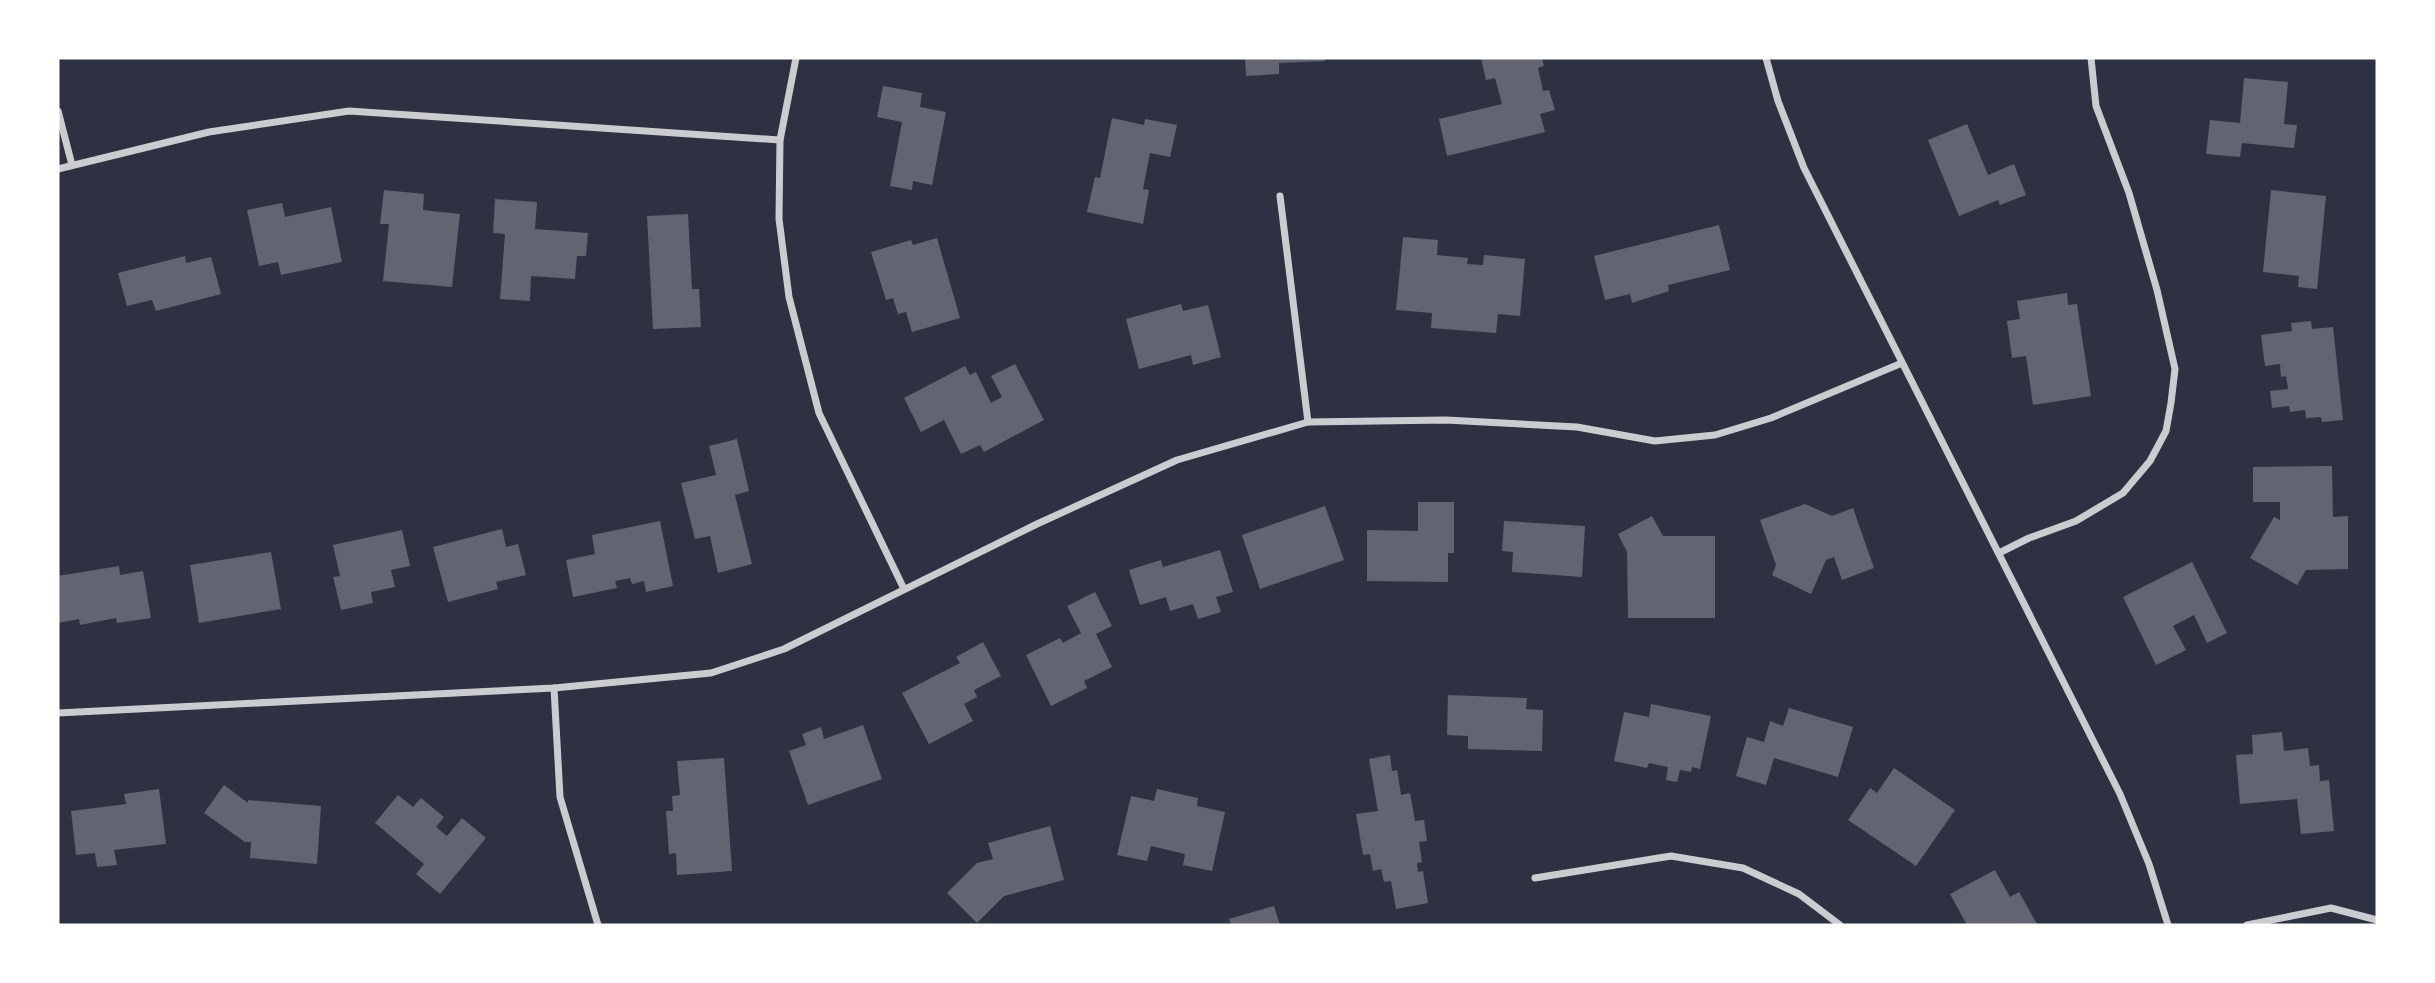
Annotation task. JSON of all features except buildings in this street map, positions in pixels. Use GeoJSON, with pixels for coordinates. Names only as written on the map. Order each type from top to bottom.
{"type":"FeatureCollection","features":[{"type":"Feature","properties":{"kind":"street"},"geometry":{"type":"LineString","coordinates":[[796,58],[780,140],[779,219],[789,297],[819,414],[904,589]]}},
{"type":"Feature","properties":{"kind":"street"},"geometry":{"type":"LineString","coordinates":[[1766,58],[1777,101],[1804,168],[2120,794],[2149,864],[2168,925]]}},
{"type":"Feature","properties":{"kind":"street"},"geometry":{"type":"LineString","coordinates":[[1999,553],[2029,538],[2076,521],[2123,493],[2150,461],[2168,422],[2175,369],[2157,290],[2129,193],[2096,106],[2091,58]]}},
{"type":"Feature","properties":{"kind":"street"},"geometry":{"type":"LineString","coordinates":[[58,111],[72,165]]}},
{"type":"Feature","properties":{"kind":"street"},"geometry":{"type":"LineString","coordinates":[[58,169],[209,132],[349,111],[780,140]]}},
{"type":"Feature","properties":{"kind":"street"},"geometry":{"type":"LineString","coordinates":[[1280,196],[1308,422]]}},
{"type":"Feature","properties":{"kind":"street"},"geometry":{"type":"LineString","coordinates":[[58,713],[554,688],[711,673],[784,649],[1037,524],[1177,460],[1308,422],[1446,419],[1577,427],[1655,441],[1667,440],[1715,435],[1771,418],[1902,363]]}},
{"type":"Feature","properties":{"kind":"street"},"geometry":{"type":"LineString","coordinates":[[554,688],[560,797],[598,925]]}},
{"type":"Feature","properties":{"kind":"street"},"geometry":{"type":"LineString","coordinates":[[1535,878],[1671,856],[1743,868],[1799,894],[1840,925]]}},
{"type":"Feature","properties":{"kind":"street"},"geometry":{"type":"LineString","coordinates":[[2247,925],[2331,908],[2377,920]]}}]}
